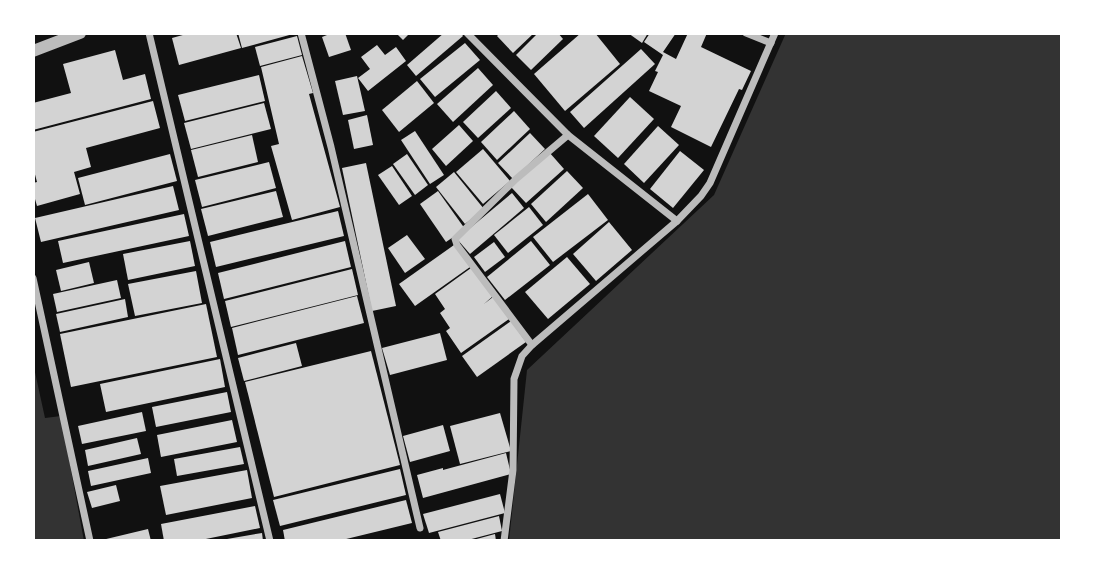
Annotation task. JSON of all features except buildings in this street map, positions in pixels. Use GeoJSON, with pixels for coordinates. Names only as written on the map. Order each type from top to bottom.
{"type":"FeatureCollection","features":[{"type":"Feature","properties":{"kind":"street"},"geometry":{"type":"LineString","coordinates":[[33,51],[80,33]]}},
{"type":"Feature","properties":{"kind":"street"},"geometry":{"type":"LineString","coordinates":[[149,33],[270,541]]}},
{"type":"Feature","properties":{"kind":"street"},"geometry":{"type":"LineString","coordinates":[[301,33],[331,147],[419,528]]}},
{"type":"Feature","properties":{"kind":"street"},"geometry":{"type":"LineString","coordinates":[[467,33],[568,135],[677,221]]}},
{"type":"Feature","properties":{"kind":"street"},"geometry":{"type":"LineString","coordinates":[[746,33],[771,43]]}},
{"type":"Feature","properties":{"kind":"street"},"geometry":{"type":"LineString","coordinates":[[505,541],[513,470],[514,379],[522,356],[677,221],[701,196],[710,183],[775,33]]}},
{"type":"Feature","properties":{"kind":"street"},"geometry":{"type":"LineString","coordinates":[[533,345],[457,245],[456,239],[516,178],[568,135]]}},
{"type":"Feature","properties":{"kind":"street"},"geometry":{"type":"LineString","coordinates":[[33,278],[90,541]]}},
{"type":"Feature","properties":{"kind":"shaded area"},"geometry":{"type":"Polygon","coordinates":[[[786,33],[1062,33],[1062,541],[509,541],[527,370],[714,195],[786,33]]]}},
{"type":"Feature","properties":{"kind":"shaded area"},"geometry":{"type":"Polygon","coordinates":[[[33,363],[45,418],[61,416],[84,541],[33,541],[33,363]]]}}]}
